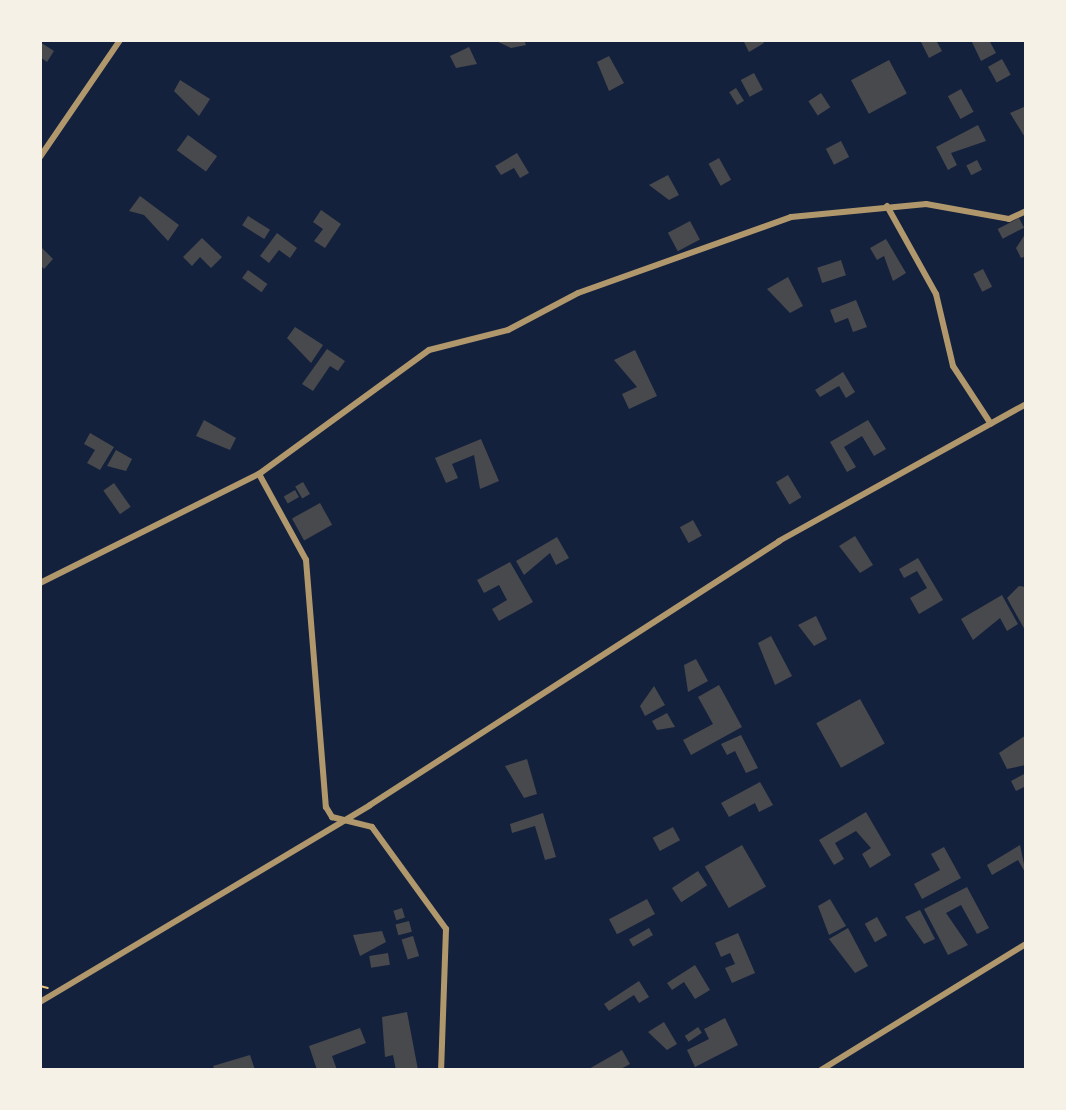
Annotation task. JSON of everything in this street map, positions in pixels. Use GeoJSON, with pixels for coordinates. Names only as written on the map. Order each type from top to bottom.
{"type":"FeatureCollection","features":[{"type":"Feature","properties":{"kind":"street"},"geometry":{"type":"LineString","coordinates":[[40,157],[120,40]]}},
{"type":"Feature","properties":{"kind":"street"},"geometry":{"type":"LineString","coordinates":[[40,583],[259,474],[429,350],[508,330],[578,293],[791,217],[926,204],[1009,219],[1026,211]]}},
{"type":"Feature","properties":{"kind":"street"},"geometry":{"type":"LineString","coordinates":[[887,206],[936,294],[953,366],[991,424]]}},
{"type":"Feature","properties":{"kind":"street"},"geometry":{"type":"LineString","coordinates":[[40,1002],[350,816],[779,541],[1026,404]]}},
{"type":"Feature","properties":{"kind":"street"},"geometry":{"type":"LineString","coordinates":[[259,474],[306,560],[326,807],[332,817],[350,816],[372,827],[446,929],[441,1070]]}},
{"type":"Feature","properties":{"kind":"street"},"geometry":{"type":"LineString","coordinates":[[821,1070],[1026,944]]}},
{"type":"Feature","properties":{"kind":"building"},"geometry":{"type":"Polygon","coordinates":[[[494,40],[524,40],[526,45],[511,48],[494,40]]]}},
{"type":"Feature","properties":{"kind":"building"},"geometry":{"type":"Polygon","coordinates":[[[743,40],[762,40],[764,43],[749,52],[743,40]]]}},
{"type":"Feature","properties":{"kind":"building"},"geometry":{"type":"Polygon","coordinates":[[[936,40],[942,51],[929,58],[921,42],[936,40]]]}},
{"type":"Feature","properties":{"kind":"building"},"geometry":{"type":"Polygon","coordinates":[[[971,40],[989,40],[996,53],[981,61],[971,40]]]}},
{"type":"Feature","properties":{"kind":"building"},"geometry":{"type":"Polygon","coordinates":[[[40,42],[54,51],[47,62],[40,57],[40,42]]]}},
{"type":"Feature","properties":{"kind":"building"},"geometry":{"type":"Polygon","coordinates":[[[469,47],[477,64],[456,68],[450,56],[469,47]]]}},
{"type":"Feature","properties":{"kind":"building"},"geometry":{"type":"Polygon","coordinates":[[[609,56],[624,83],[609,91],[597,62],[609,56]]]}},
{"type":"Feature","properties":{"kind":"building"},"geometry":{"type":"Polygon","coordinates":[[[1002,59],[1011,75],[997,83],[988,67],[1002,59]]]}},
{"type":"Feature","properties":{"kind":"building"},"geometry":{"type":"Polygon","coordinates":[[[889,60],[907,94],[869,114],[851,80],[889,60]]]}},
{"type":"Feature","properties":{"kind":"building"},"geometry":{"type":"Polygon","coordinates":[[[754,73],[763,90],[750,97],[741,80],[754,73]]]}},
{"type":"Feature","properties":{"kind":"building"},"geometry":{"type":"Polygon","coordinates":[[[180,80],[210,99],[199,116],[174,91],[180,80]]]}},
{"type":"Feature","properties":{"kind":"building"},"geometry":{"type":"Polygon","coordinates":[[[736,88],[744,101],[737,105],[729,92],[736,88]]]}},
{"type":"Feature","properties":{"kind":"building"},"geometry":{"type":"Polygon","coordinates":[[[961,89],[974,112],[960,119],[948,96],[961,89]]]}},
{"type":"Feature","properties":{"kind":"building"},"geometry":{"type":"Polygon","coordinates":[[[821,93],[830,107],[818,115],[808,101],[821,93]]]}},
{"type":"Feature","properties":{"kind":"building"},"geometry":{"type":"Polygon","coordinates":[[[1026,106],[1026,139],[1010,113],[1026,106]]]}},
{"type":"Feature","properties":{"kind":"building"},"geometry":{"type":"Polygon","coordinates":[[[978,125],[986,141],[951,153],[957,165],[948,170],[936,147],[978,125]]]}},
{"type":"Feature","properties":{"kind":"building"},"geometry":{"type":"Polygon","coordinates":[[[188,135],[217,156],[206,172],[177,150],[188,135]]]}},
{"type":"Feature","properties":{"kind":"building"},"geometry":{"type":"Polygon","coordinates":[[[841,141],[849,157],[834,165],[826,149],[841,141]]]}},
{"type":"Feature","properties":{"kind":"building"},"geometry":{"type":"Polygon","coordinates":[[[517,153],[529,173],[520,178],[514,168],[501,175],[495,166],[517,153]]]}},
{"type":"Feature","properties":{"kind":"building"},"geometry":{"type":"Polygon","coordinates":[[[719,158],[731,180],[721,186],[709,164],[719,158]]]}},
{"type":"Feature","properties":{"kind":"building"},"geometry":{"type":"Polygon","coordinates":[[[977,160],[982,170],[971,175],[966,165],[977,160]]]}},
{"type":"Feature","properties":{"kind":"building"},"geometry":{"type":"Polygon","coordinates":[[[668,175],[679,195],[669,200],[649,185],[668,175]]]}},
{"type":"Feature","properties":{"kind":"building"},"geometry":{"type":"Polygon","coordinates":[[[140,196],[179,225],[168,241],[144,215],[129,211],[140,196]]]}},
{"type":"Feature","properties":{"kind":"building"},"geometry":{"type":"Polygon","coordinates":[[[321,210],[341,224],[325,248],[314,241],[323,229],[313,222],[321,210]]]}},
{"type":"Feature","properties":{"kind":"building"},"geometry":{"type":"Polygon","coordinates":[[[248,216],[270,230],[264,239],[242,225],[248,216]]]}},
{"type":"Feature","properties":{"kind":"building"},"geometry":{"type":"Polygon","coordinates":[[[1019,218],[1024,228],[1003,239],[998,229],[1019,218]]]}},
{"type":"Feature","properties":{"kind":"building"},"geometry":{"type":"Polygon","coordinates":[[[690,221],[700,240],[678,251],[668,233],[690,221]]]}},
{"type":"Feature","properties":{"kind":"building"},"geometry":{"type":"Polygon","coordinates":[[[277,233],[297,248],[290,258],[279,250],[269,263],[260,256],[277,233]]]}},
{"type":"Feature","properties":{"kind":"building"},"geometry":{"type":"Polygon","coordinates":[[[1026,233],[1026,256],[1021,258],[1016,248],[1026,233]]]}},
{"type":"Feature","properties":{"kind":"building"},"geometry":{"type":"Polygon","coordinates":[[[202,238],[222,257],[211,268],[200,257],[192,266],[183,257],[202,238]]]}},
{"type":"Feature","properties":{"kind":"building"},"geometry":{"type":"Polygon","coordinates":[[[886,239],[906,273],[893,281],[884,256],[877,260],[870,248],[886,239]]]}},
{"type":"Feature","properties":{"kind":"building"},"geometry":{"type":"Polygon","coordinates":[[[40,246],[53,259],[44,269],[40,265],[40,246]]]}},
{"type":"Feature","properties":{"kind":"building"},"geometry":{"type":"Polygon","coordinates":[[[841,260],[846,275],[822,283],[817,268],[841,260]]]}},
{"type":"Feature","properties":{"kind":"building"},"geometry":{"type":"Polygon","coordinates":[[[983,269],[992,287],[982,292],[973,274],[983,269]]]}},
{"type":"Feature","properties":{"kind":"building"},"geometry":{"type":"Polygon","coordinates":[[[248,270],[267,284],[262,292],[242,278],[248,270]]]}},
{"type":"Feature","properties":{"kind":"building"},"geometry":{"type":"Polygon","coordinates":[[[788,277],[803,306],[790,313],[767,289],[788,277]]]}},
{"type":"Feature","properties":{"kind":"building"},"geometry":{"type":"Polygon","coordinates":[[[856,300],[867,327],[853,332],[848,318],[835,323],[830,310],[856,300]]]}},
{"type":"Feature","properties":{"kind":"building"},"geometry":{"type":"Polygon","coordinates":[[[295,327],[323,345],[311,363],[287,338],[295,327]]]}},
{"type":"Feature","properties":{"kind":"building"},"geometry":{"type":"Polygon","coordinates":[[[327,349],[345,361],[338,371],[330,366],[313,391],[302,384],[327,349]]]}},
{"type":"Feature","properties":{"kind":"building"},"geometry":{"type":"Polygon","coordinates":[[[635,350],[657,396],[629,409],[622,394],[637,387],[614,360],[635,350]]]}},
{"type":"Feature","properties":{"kind":"building"},"geometry":{"type":"Polygon","coordinates":[[[843,372],[855,392],[846,398],[839,386],[820,397],[815,390],[843,372]]]}},
{"type":"Feature","properties":{"kind":"building"},"geometry":{"type":"Polygon","coordinates":[[[204,420],[236,438],[230,450],[196,436],[204,420]]]}},
{"type":"Feature","properties":{"kind":"building"},"geometry":{"type":"Polygon","coordinates":[[[868,420],[886,449],[874,456],[862,436],[844,447],[856,467],[847,472],[830,442],[868,420]]]}},
{"type":"Feature","properties":{"kind":"building"},"geometry":{"type":"Polygon","coordinates":[[[90,433],[114,447],[100,470],[87,463],[95,450],[84,444],[90,433]]]}},
{"type":"Feature","properties":{"kind":"building"},"geometry":{"type":"Polygon","coordinates":[[[481,439],[499,481],[480,489],[474,455],[452,464],[458,478],[446,483],[435,458],[481,439]]]}},
{"type":"Feature","properties":{"kind":"building"},"geometry":{"type":"Polygon","coordinates":[[[116,450],[132,459],[126,471],[107,466],[116,450]]]}},
{"type":"Feature","properties":{"kind":"building"},"geometry":{"type":"Polygon","coordinates":[[[788,475],[801,497],[789,504],[776,482],[788,475]]]}},
{"type":"Feature","properties":{"kind":"building"},"geometry":{"type":"Polygon","coordinates":[[[303,482],[310,494],[302,499],[295,486],[303,482]]]}},
{"type":"Feature","properties":{"kind":"building"},"geometry":{"type":"Polygon","coordinates":[[[114,483],[131,507],[120,514],[103,490],[114,483]]]}},
{"type":"Feature","properties":{"kind":"building"},"geometry":{"type":"Polygon","coordinates":[[[295,490],[299,497],[288,503],[284,496],[295,490]]]}},
{"type":"Feature","properties":{"kind":"building"},"geometry":{"type":"Polygon","coordinates":[[[320,503],[332,525],[304,540],[292,519],[320,503]]]}},
{"type":"Feature","properties":{"kind":"building"},"geometry":{"type":"Polygon","coordinates":[[[693,520],[702,536],[689,543],[680,527],[693,520]]]}},
{"type":"Feature","properties":{"kind":"building"},"geometry":{"type":"Polygon","coordinates":[[[855,536],[873,565],[860,573],[839,546],[855,536]]]}},
{"type":"Feature","properties":{"kind":"building"},"geometry":{"type":"Polygon","coordinates":[[[557,537],[569,558],[556,565],[550,553],[524,575],[516,561],[557,537]]]}},
{"type":"Feature","properties":{"kind":"building"},"geometry":{"type":"Polygon","coordinates":[[[918,558],[943,600],[919,614],[910,598],[927,588],[917,571],[904,578],[899,569],[918,558]]]}},
{"type":"Feature","properties":{"kind":"building"},"geometry":{"type":"Polygon","coordinates":[[[510,562],[533,602],[499,621],[492,609],[507,600],[499,585],[484,593],[477,580],[510,562]]]}},
{"type":"Feature","properties":{"kind":"building"},"geometry":{"type":"Polygon","coordinates":[[[1019,586],[1026,587],[1026,632],[1007,598],[1019,586]]]}},
{"type":"Feature","properties":{"kind":"building"},"geometry":{"type":"Polygon","coordinates":[[[1002,595],[1018,624],[1007,631],[1000,618],[973,640],[961,619],[1002,595]]]}},
{"type":"Feature","properties":{"kind":"building"},"geometry":{"type":"Polygon","coordinates":[[[816,616],[827,639],[814,646],[798,625],[816,616]]]}},
{"type":"Feature","properties":{"kind":"building"},"geometry":{"type":"Polygon","coordinates":[[[771,636],[792,676],[775,685],[758,643],[771,636]]]}},
{"type":"Feature","properties":{"kind":"building"},"geometry":{"type":"Polygon","coordinates":[[[696,659],[708,681],[688,692],[684,665],[696,659]]]}},
{"type":"Feature","properties":{"kind":"building"},"geometry":{"type":"Polygon","coordinates":[[[719,685],[742,727],[691,755],[683,740],[713,724],[698,697],[719,685]]]}},
{"type":"Feature","properties":{"kind":"building"},"geometry":{"type":"Polygon","coordinates":[[[654,686],[665,705],[645,716],[640,706],[654,686]]]}},
{"type":"Feature","properties":{"kind":"building"},"geometry":{"type":"Polygon","coordinates":[[[860,699],[885,744],[841,768],[816,723],[860,699]]]}},
{"type":"Feature","properties":{"kind":"building"},"geometry":{"type":"Polygon","coordinates":[[[667,713],[675,727],[657,730],[652,721],[667,713]]]}},
{"type":"Feature","properties":{"kind":"building"},"geometry":{"type":"Polygon","coordinates":[[[741,735],[758,768],[746,773],[735,751],[727,755],[721,744],[741,735]]]}},
{"type":"Feature","properties":{"kind":"building"},"geometry":{"type":"Polygon","coordinates":[[[1026,735],[1026,765],[1007,769],[999,753],[1026,735]]]}},
{"type":"Feature","properties":{"kind":"building"},"geometry":{"type":"Polygon","coordinates":[[[527,759],[537,794],[524,798],[505,766],[527,759]]]}},
{"type":"Feature","properties":{"kind":"building"},"geometry":{"type":"Polygon","coordinates":[[[1026,773],[1026,786],[1016,791],[1011,781],[1026,773]]]}},
{"type":"Feature","properties":{"kind":"building"},"geometry":{"type":"Polygon","coordinates":[[[760,782],[773,805],[759,812],[755,803],[729,817],[721,803],[760,782]]]}},
{"type":"Feature","properties":{"kind":"building"},"geometry":{"type":"Polygon","coordinates":[[[866,812],[891,855],[870,868],[862,854],[871,848],[856,831],[835,843],[844,859],[834,865],[819,840],[866,812]]]}},
{"type":"Feature","properties":{"kind":"building"},"geometry":{"type":"Polygon","coordinates":[[[543,813],[556,857],[545,860],[535,826],[512,833],[510,824],[543,813]]]}},
{"type":"Feature","properties":{"kind":"building"},"geometry":{"type":"Polygon","coordinates":[[[673,827],[680,840],[660,851],[653,838],[673,827]]]}},
{"type":"Feature","properties":{"kind":"building"},"geometry":{"type":"Polygon","coordinates":[[[742,845],[766,887],[729,908],[705,866],[742,845]]]}},
{"type":"Feature","properties":{"kind":"building"},"geometry":{"type":"Polygon","coordinates":[[[1020,845],[1026,874],[1018,860],[992,875],[987,865],[1020,845]]]}},
{"type":"Feature","properties":{"kind":"building"},"geometry":{"type":"Polygon","coordinates":[[[944,847],[961,878],[922,899],[914,884],[940,870],[931,854],[944,847]]]}},
{"type":"Feature","properties":{"kind":"building"},"geometry":{"type":"Polygon","coordinates":[[[698,871],[707,885],[681,902],[672,888],[698,871]]]}},
{"type":"Feature","properties":{"kind":"building"},"geometry":{"type":"Polygon","coordinates":[[[967,887],[989,928],[977,934],[961,905],[946,913],[968,945],[948,955],[924,909],[967,887]]]}},
{"type":"Feature","properties":{"kind":"building"},"geometry":{"type":"Polygon","coordinates":[[[647,899],[655,914],[617,934],[609,919],[647,899]]]}},
{"type":"Feature","properties":{"kind":"building"},"geometry":{"type":"Polygon","coordinates":[[[830,899],[846,926],[829,935],[818,906],[830,899]]]}},
{"type":"Feature","properties":{"kind":"building"},"geometry":{"type":"Polygon","coordinates":[[[402,908],[405,918],[396,920],[393,911],[402,908]]]}},
{"type":"Feature","properties":{"kind":"building"},"geometry":{"type":"Polygon","coordinates":[[[920,910],[935,939],[924,944],[905,917],[920,910]]]}},
{"type":"Feature","properties":{"kind":"building"},"geometry":{"type":"Polygon","coordinates":[[[877,917],[887,935],[875,942],[865,924],[877,917]]]}},
{"type":"Feature","properties":{"kind":"building"},"geometry":{"type":"Polygon","coordinates":[[[409,921],[412,932],[398,935],[395,925],[409,921]]]}},
{"type":"Feature","properties":{"kind":"building"},"geometry":{"type":"Polygon","coordinates":[[[649,928],[653,935],[633,946],[629,940],[649,928]]]}},
{"type":"Feature","properties":{"kind":"building"},"geometry":{"type":"Polygon","coordinates":[[[848,928],[868,966],[855,973],[829,939],[848,928]]]}},
{"type":"Feature","properties":{"kind":"building"},"geometry":{"type":"Polygon","coordinates":[[[382,931],[386,942],[360,956],[353,935],[382,931]]]}},
{"type":"Feature","properties":{"kind":"building"},"geometry":{"type":"Polygon","coordinates":[[[738,933],[755,973],[732,983],[725,968],[735,964],[730,953],[721,957],[715,943],[738,933]]]}},
{"type":"Feature","properties":{"kind":"building"},"geometry":{"type":"Polygon","coordinates":[[[413,936],[419,956],[408,960],[402,940],[413,936]]]}},
{"type":"Feature","properties":{"kind":"building"},"geometry":{"type":"Polygon","coordinates":[[[388,953],[390,965],[371,968],[369,956],[388,953]]]}},
{"type":"Feature","properties":{"kind":"building"},"geometry":{"type":"Polygon","coordinates":[[[695,965],[710,990],[695,999],[684,982],[672,990],[667,983],[695,965]]]}},
{"type":"Feature","properties":{"kind":"building"},"geometry":{"type":"Polygon","coordinates":[[[639,981],[649,997],[639,1003],[634,995],[609,1011],[604,1004],[639,981]]]}},
{"type":"Feature","properties":{"kind":"building"},"geometry":{"type":"Polygon","coordinates":[[[407,1012],[418,1070],[396,1070],[393,1055],[385,1057],[382,1017],[407,1012]]]}},
{"type":"Feature","properties":{"kind":"building"},"geometry":{"type":"Polygon","coordinates":[[[725,1018],[738,1045],[695,1067],[687,1050],[709,1039],[704,1029],[725,1018]]]}},
{"type":"Feature","properties":{"kind":"building"},"geometry":{"type":"Polygon","coordinates":[[[664,1022],[677,1044],[667,1050],[648,1032],[664,1022]]]}},
{"type":"Feature","properties":{"kind":"building"},"geometry":{"type":"Polygon","coordinates":[[[698,1027],[702,1033],[689,1042],[685,1036],[698,1027]]]}},
{"type":"Feature","properties":{"kind":"building"},"geometry":{"type":"Polygon","coordinates":[[[360,1028],[366,1043],[332,1056],[337,1070],[317,1070],[309,1046],[360,1028]]]}},
{"type":"Feature","properties":{"kind":"building"},"geometry":{"type":"Polygon","coordinates":[[[622,1050],[630,1064],[619,1070],[587,1070],[622,1050]]]}},
{"type":"Feature","properties":{"kind":"building"},"geometry":{"type":"Polygon","coordinates":[[[250,1055],[255,1070],[215,1070],[213,1066],[250,1055]]]}}]}
